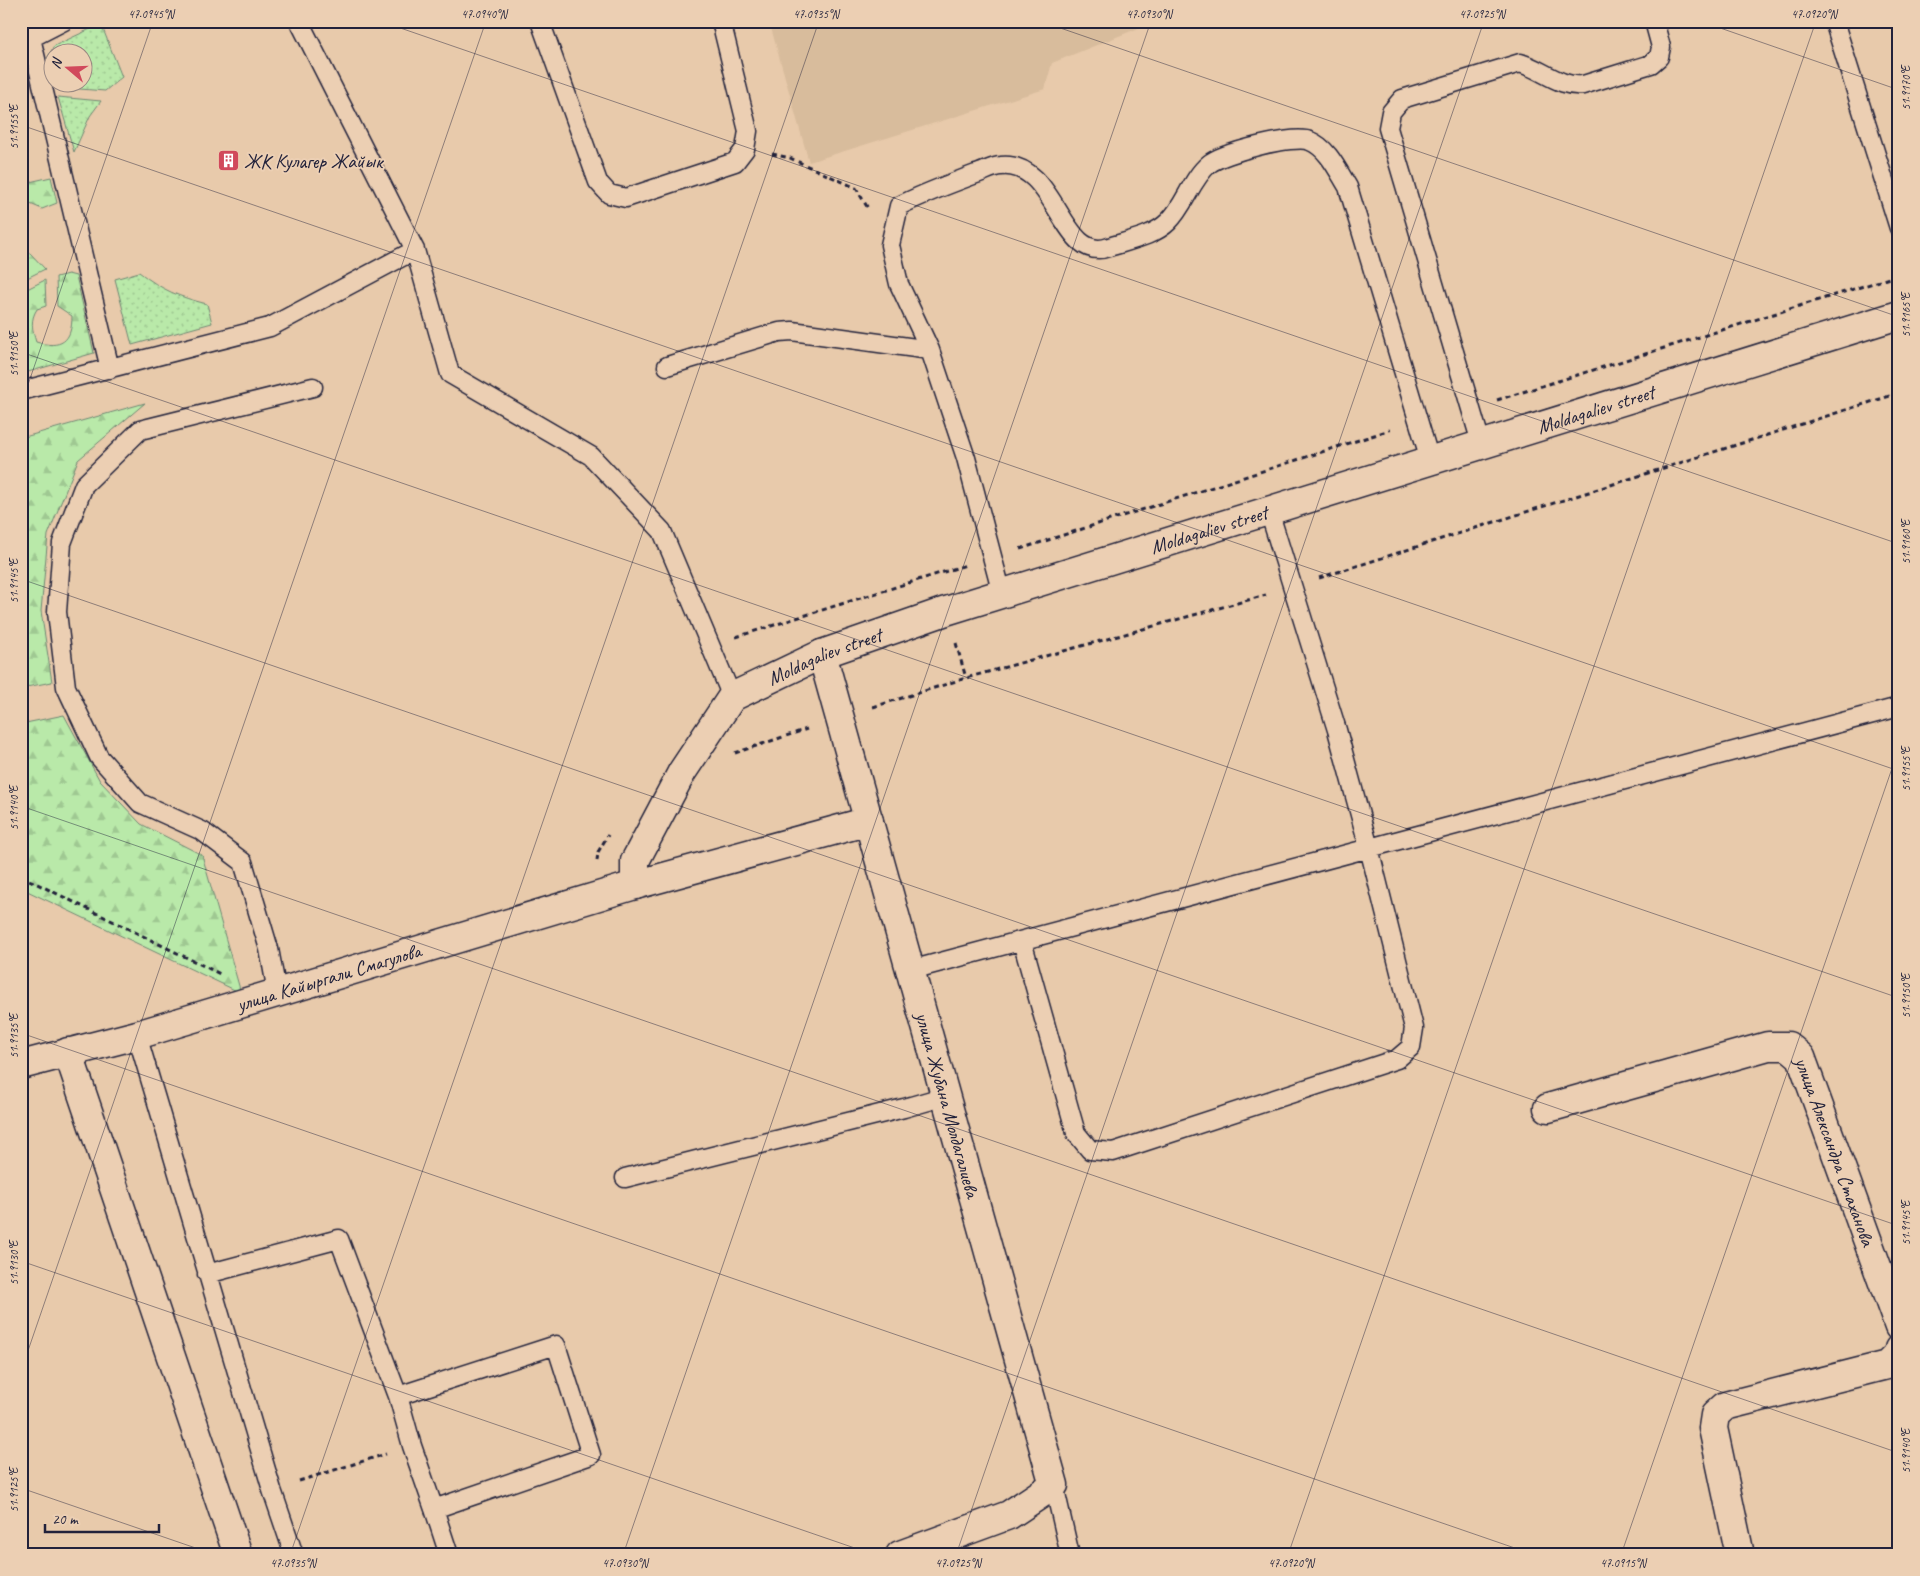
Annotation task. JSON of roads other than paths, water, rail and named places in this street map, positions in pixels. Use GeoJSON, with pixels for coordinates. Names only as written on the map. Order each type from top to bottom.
{"type":"FeatureCollection","features":[{"type":"Feature","properties":{"kind":"street","name":"Moldagaliev street"},"geometry":{"type":"LineString","coordinates":[[732,697],[822,654],[946,610],[1899,315]]}},
{"type":"Feature","properties":{"kind":"street","name":"улица Жубана Молдагалиева"},"geometry":{"type":"LineString","coordinates":[[822,654],[1054,1486]]}},
{"type":"Feature","properties":{"kind":"street"},"geometry":{"type":"LineString","coordinates":[[635,885],[635,860],[682,772],[732,697]]}},
{"type":"Feature","properties":{"kind":"street","name":"улица Кайыргали Смагулова"},"geometry":{"type":"LineString","coordinates":[[21,1065],[137,1035],[276,985],[869,821]]}},
{"type":"Feature","properties":{"kind":"street","name":"улица Александра Стаханова"},"geometry":{"type":"LineString","coordinates":[[1548,1108],[1768,1046],[1788,1046],[1801,1057],[1899,1327]]}},
{"type":"Feature","properties":{"kind":"street"},"geometry":{"type":"LineString","coordinates":[[68,1052],[238,1555]]}},
{"type":"Feature","properties":{"kind":"street"},"geometry":{"type":"LineString","coordinates":[[1740,1555],[1713,1428],[1715,1415],[1725,1406],[1887,1365],[1898,1354],[1899,1350]]}},
{"type":"Feature","properties":{"kind":"street"},"geometry":{"type":"LineString","coordinates":[[900,1555],[1010,1515],[1054,1486]]}},
{"type":"Feature","properties":{"kind":"lane"},"geometry":{"type":"LineString","coordinates":[[64,21],[29,30],[110,368]]}},
{"type":"Feature","properties":{"kind":"lane"},"geometry":{"type":"LineString","coordinates":[[299,21],[415,250],[450,374],[591,456],[662,531],[712,645],[732,697]]}},
{"type":"Feature","properties":{"kind":"lane"},"geometry":{"type":"LineString","coordinates":[[540,21],[598,182],[609,194],[626,198],[735,162],[745,149],[748,130],[721,21]]}},
{"type":"Feature","properties":{"kind":"lane"},"geometry":{"type":"LineString","coordinates":[[1481,443],[1388,128],[1391,112],[1402,99],[1520,63],[1532,66],[1572,87],[1583,86],[1651,64],[1659,57],[1660,47],[1654,21]]}},
{"type":"Feature","properties":{"kind":"lane"},"geometry":{"type":"LineString","coordinates":[[1834,21],[1899,228]]}},
{"type":"Feature","properties":{"kind":"lane"},"geometry":{"type":"LineString","coordinates":[[1002,594],[966,458],[930,350],[899,284],[890,245],[899,206],[924,193],[1001,166],[1022,169],[1038,179],[1076,239],[1089,248],[1103,249],[1168,223],[1200,174],[1219,158],[1294,138],[1310,140],[1324,150],[1348,186],[1430,460]]}},
{"type":"Feature","properties":{"kind":"lane"},"geometry":{"type":"LineString","coordinates":[[21,391],[270,327],[415,250]]}},
{"type":"Feature","properties":{"kind":"lane"},"geometry":{"type":"LineString","coordinates":[[667,366],[779,332],[792,331],[930,350]]}},
{"type":"Feature","properties":{"kind":"lane"},"geometry":{"type":"LineString","coordinates":[[276,985],[269,949],[243,862],[202,831],[140,803],[99,757],[66,687],[57,612],[62,543],[84,484],[140,430],[313,387]]}},
{"type":"Feature","properties":{"kind":"lane"},"geometry":{"type":"LineString","coordinates":[[1022,941],[1076,1133],[1090,1150],[1113,1152],[1397,1059],[1411,1047],[1414,1028],[1369,848],[1337,730],[1269,511]]}},
{"type":"Feature","properties":{"kind":"lane"},"geometry":{"type":"LineString","coordinates":[[911,970],[1899,706]]}},
{"type":"Feature","properties":{"kind":"lane"},"geometry":{"type":"LineString","coordinates":[[137,1035],[272,1490],[294,1555]]}},
{"type":"Feature","properties":{"kind":"lane"},"geometry":{"type":"LineString","coordinates":[[625,1178],[946,1096]]}},
{"type":"Feature","properties":{"kind":"lane"},"geometry":{"type":"LineString","coordinates":[[207,1274],[338,1240],[398,1396],[412,1446],[449,1555]]}},
{"type":"Feature","properties":{"kind":"lane"},"geometry":{"type":"LineString","coordinates":[[398,1396],[556,1345],[591,1455],[434,1509]]}},
{"type":"Feature","properties":{"kind":"lane","name":"улица Жубана Молдагалиева"},"geometry":{"type":"LineString","coordinates":[[1054,1486],[1070,1555]]}},
{"type":"Feature","properties":{"kind":"place","name":"ЖК Кулагер Жайык"},"geometry":{"type":"Point","coordinates":[228,161]}}]}
